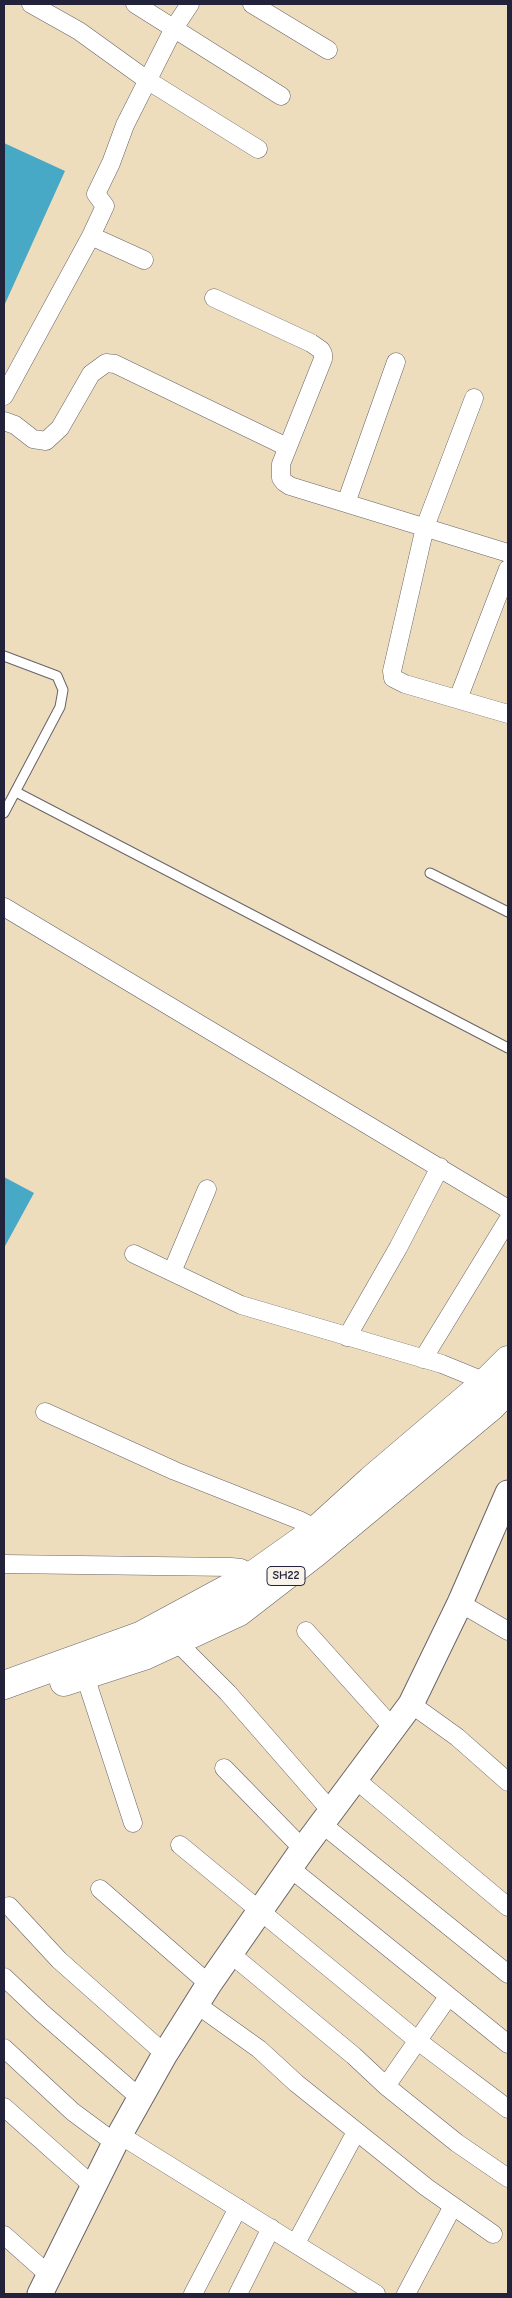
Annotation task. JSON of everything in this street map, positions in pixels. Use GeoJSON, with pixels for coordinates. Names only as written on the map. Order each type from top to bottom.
{"type":"FeatureCollection","features":[{"type":"Feature","properties":{"kind":"main road","name":"SH22"},"geometry":{"type":"LineString","coordinates":[[4,1702],[144,1656],[239,1612],[322,1537],[371,1480],[497,1386],[508,1360]]}},
{"type":"Feature","properties":{"kind":"main road"},"geometry":{"type":"LineString","coordinates":[[45,2285],[93,2186],[165,2054],[203,1994],[296,1859],[412,1704],[460,1603],[508,1493]]}},
{"type":"Feature","properties":{"kind":"main road","name":"SH22"},"geometry":{"type":"LineString","coordinates":[[4,1685],[140,1636],[322,1537]]}},
{"type":"Feature","properties":{"kind":"street"},"geometry":{"type":"LineString","coordinates":[[31,4],[79,31],[147,80],[258,149]]}},
{"type":"Feature","properties":{"kind":"street"},"geometry":{"type":"LineString","coordinates":[[136,4],[281,96]]}},
{"type":"Feature","properties":{"kind":"street"},"geometry":{"type":"LineString","coordinates":[[4,396],[92,236],[105,206],[96,194],[111,163],[125,125],[174,28],[190,4]]}},
{"type":"Feature","properties":{"kind":"street"},"geometry":{"type":"LineString","coordinates":[[252,4],[328,50]]}},
{"type":"Feature","properties":{"kind":"street"},"geometry":{"type":"LineString","coordinates":[[92,236],[144,260]]}},
{"type":"Feature","properties":{"kind":"street"},"geometry":{"type":"LineString","coordinates":[[214,298],[311,343],[324,354],[324,359],[281,464],[280,472],[284,482],[290,486],[508,553]]}},
{"type":"Feature","properties":{"kind":"street"},"geometry":{"type":"LineString","coordinates":[[346,503],[396,362]]}},
{"type":"Feature","properties":{"kind":"street"},"geometry":{"type":"LineString","coordinates":[[4,421],[15,425],[34,439],[46,441],[60,428],[91,374],[106,363],[115,364],[287,447]]}},
{"type":"Feature","properties":{"kind":"street"},"geometry":{"type":"LineString","coordinates":[[474,398],[425,527],[392,671],[393,678],[405,684],[508,714]]}},
{"type":"Feature","properties":{"kind":"street"},"geometry":{"type":"LineString","coordinates":[[458,699],[508,570]]}},
{"type":"Feature","properties":{"kind":"street"},"geometry":{"type":"LineString","coordinates":[[4,907],[508,1209]]}},
{"type":"Feature","properties":{"kind":"street"},"geometry":{"type":"LineString","coordinates":[[347,1337],[398,1248],[440,1168]]}},
{"type":"Feature","properties":{"kind":"street"},"geometry":{"type":"LineString","coordinates":[[172,1272],[208,1189]]}},
{"type":"Feature","properties":{"kind":"street"},"geometry":{"type":"LineString","coordinates":[[422,1359],[508,1220]]}},
{"type":"Feature","properties":{"kind":"street"},"geometry":{"type":"LineString","coordinates":[[134,1254],[242,1305],[456,1369],[497,1386]]}},
{"type":"Feature","properties":{"kind":"street"},"geometry":{"type":"LineString","coordinates":[[45,1412],[175,1471],[300,1520],[322,1537]]}},
{"type":"Feature","properties":{"kind":"street"},"geometry":{"type":"LineString","coordinates":[[4,1564],[231,1567],[241,1568],[253,1575]]}},
{"type":"Feature","properties":{"kind":"street"},"geometry":{"type":"LineString","coordinates":[[460,1603],[508,1630]]}},
{"type":"Feature","properties":{"kind":"street"},"geometry":{"type":"LineString","coordinates":[[306,1631],[393,1728]]}},
{"type":"Feature","properties":{"kind":"street"},"geometry":{"type":"LineString","coordinates":[[176,1641],[228,1693],[327,1817],[508,1974]]}},
{"type":"Feature","properties":{"kind":"street"},"geometry":{"type":"LineString","coordinates":[[85,1676],[133,1823]]}},
{"type":"Feature","properties":{"kind":"street"},"geometry":{"type":"LineString","coordinates":[[412,1704],[457,1737],[508,1782]]}},
{"type":"Feature","properties":{"kind":"street"},"geometry":{"type":"LineString","coordinates":[[224,1768],[296,1859],[448,1997],[508,2044]]}},
{"type":"Feature","properties":{"kind":"street"},"geometry":{"type":"LineString","coordinates":[[355,1779],[508,1907]]}},
{"type":"Feature","properties":{"kind":"street"},"geometry":{"type":"LineString","coordinates":[[180,1845],[418,2041],[508,2109]]}},
{"type":"Feature","properties":{"kind":"street"},"geometry":{"type":"LineString","coordinates":[[100,1889],[203,1994],[296,2083],[356,2132],[493,2234]]}},
{"type":"Feature","properties":{"kind":"street"},"geometry":{"type":"LineString","coordinates":[[9,1906],[59,1960],[165,2054]]}},
{"type":"Feature","properties":{"kind":"street"},"geometry":{"type":"LineString","coordinates":[[232,1954],[354,2056],[386,2086],[457,2142],[508,2178]]}},
{"type":"Feature","properties":{"kind":"street"},"geometry":{"type":"LineString","coordinates":[[4,1977],[41,2012],[140,2098]]}},
{"type":"Feature","properties":{"kind":"street"},"geometry":{"type":"LineString","coordinates":[[386,2086],[448,1997]]}},
{"type":"Feature","properties":{"kind":"street"},"geometry":{"type":"LineString","coordinates":[[4,2048],[73,2112],[296,2243],[364,2291]]}},
{"type":"Feature","properties":{"kind":"street"},"geometry":{"type":"LineString","coordinates":[[4,2107],[93,2186]]}},
{"type":"Feature","properties":{"kind":"street"},"geometry":{"type":"LineString","coordinates":[[296,2243],[356,2132]]}},
{"type":"Feature","properties":{"kind":"street"},"geometry":{"type":"LineString","coordinates":[[406,2294],[453,2206]]}},
{"type":"Feature","properties":{"kind":"street"},"geometry":{"type":"LineString","coordinates":[[193,2294],[238,2208]]}},
{"type":"Feature","properties":{"kind":"street"},"geometry":{"type":"LineString","coordinates":[[238,2294],[271,2228]]}},
{"type":"Feature","properties":{"kind":"street"},"geometry":{"type":"LineString","coordinates":[[4,2235],[45,2285]]}},
{"type":"Feature","properties":{"kind":"lane"},"geometry":{"type":"LineString","coordinates":[[4,656],[57,676],[63,690],[60,707],[4,813]]}},
{"type":"Feature","properties":{"kind":"lane"},"geometry":{"type":"LineString","coordinates":[[16,792],[508,1048]]}},
{"type":"Feature","properties":{"kind":"lane"},"geometry":{"type":"LineString","coordinates":[[430,873],[508,912]]}},
{"type":"Feature","properties":{"kind":"water"},"geometry":{"type":"Polygon","coordinates":[[[4,143],[65,171],[4,306],[4,143]]]}},
{"type":"Feature","properties":{"kind":"water"},"geometry":{"type":"Polygon","coordinates":[[[4,1177],[34,1193],[4,1248],[4,1177]]]}}]}
